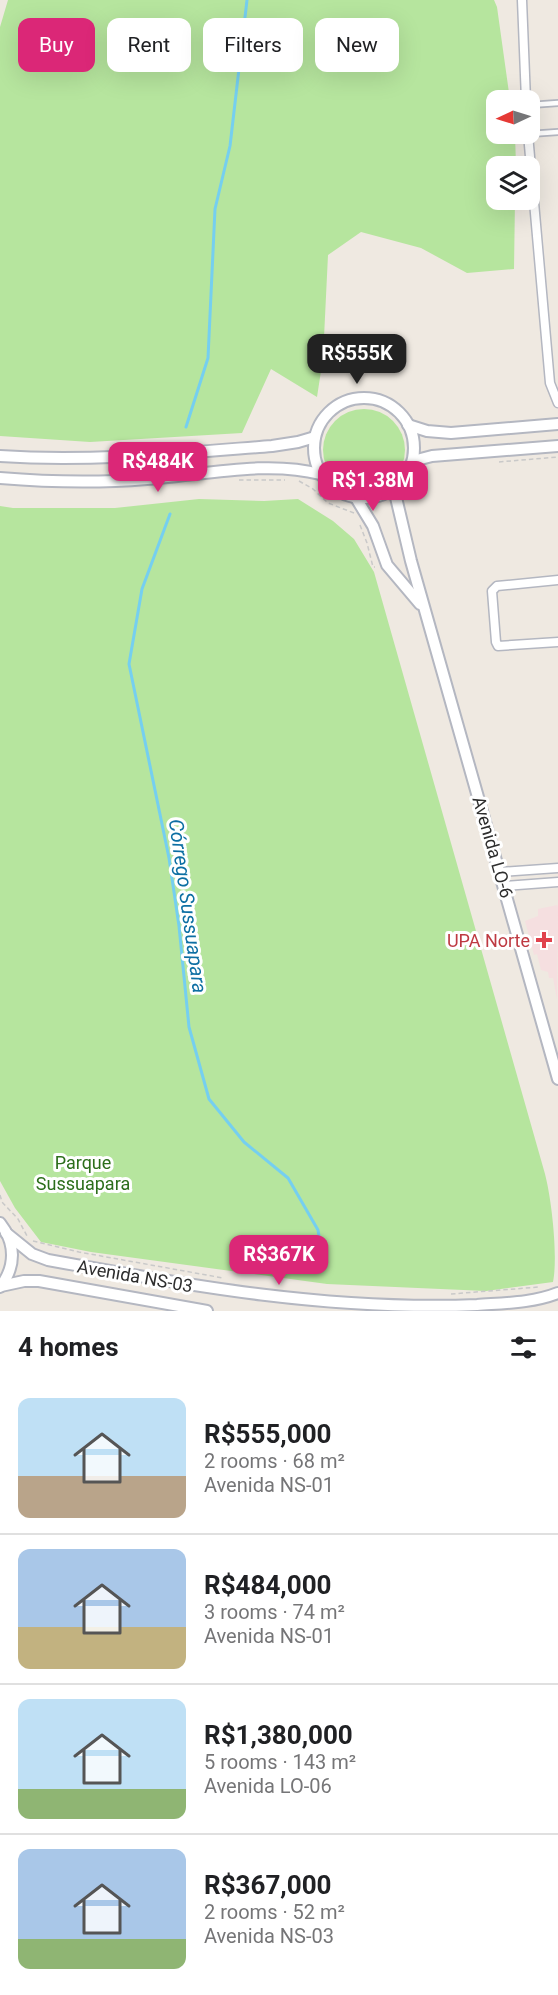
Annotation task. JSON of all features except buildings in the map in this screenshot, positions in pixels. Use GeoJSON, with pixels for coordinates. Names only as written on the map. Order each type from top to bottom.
{"type":"FeatureCollection","features":[{"type":"Feature","properties":{"kind":"street"},"geometry":{"type":"LineString","coordinates":[[522,0],[525,90]]}},
{"type":"Feature","properties":{"kind":"street"},"geometry":{"type":"LineString","coordinates":[[529,144],[550,383],[558,403]]}},
{"type":"Feature","properties":{"kind":"street"},"geometry":{"type":"LineString","coordinates":[[364,398],[380,401],[394,409],[408,425],[414,447],[412,461],[406,477],[394,489],[376,498],[356,498],[339,492],[321,474],[315,460],[315,437],[322,421],[333,409],[347,401],[364,398]]}},
{"type":"Feature","properties":{"kind":"street"},"geometry":{"type":"LineString","coordinates":[[408,425],[435,433],[451,433],[558,424]]}},
{"type":"Feature","properties":{"kind":"street"},"geometry":{"type":"LineString","coordinates":[[0,456],[108,458],[272,446],[315,437]]}},
{"type":"Feature","properties":{"kind":"street"},"geometry":{"type":"LineString","coordinates":[[412,461],[432,456],[558,446]]}},
{"type":"Feature","properties":{"kind":"street"},"geometry":{"type":"LineString","coordinates":[[0,478],[145,480],[277,468],[301,469],[321,474]]}},
{"type":"Feature","properties":{"kind":"street","name":"Avenida LO-6"},"geometry":{"type":"LineString","coordinates":[[394,489],[411,561],[558,1079]]}},
{"type":"Feature","properties":{"kind":"street"},"geometry":{"type":"LineString","coordinates":[[356,498],[373,526],[387,565],[414,595],[428,616]]}},
{"type":"Feature","properties":{"kind":"street"},"geometry":{"type":"LineString","coordinates":[[558,580],[497,586],[492,589],[497,645],[558,642]]}},
{"type":"Feature","properties":{"kind":"street"},"geometry":{"type":"LineString","coordinates":[[500,872],[558,868]]}},
{"type":"Feature","properties":{"kind":"street"},"geometry":{"type":"LineString","coordinates":[[504,886],[558,882]]}},
{"type":"Feature","properties":{"kind":"street","name":"Avenida NS-03"},"geometry":{"type":"LineString","coordinates":[[0,1287],[8,1274],[12,1258],[10,1242],[3,1228]]}},
{"type":"Feature","properties":{"kind":"street","name":"Avenida NS-03"},"geometry":{"type":"LineString","coordinates":[[3,1228],[32,1254],[48,1260],[248,1296],[317,1305],[395,1309],[457,1307],[528,1301],[558,1293]]}},
{"type":"Feature","properties":{"kind":"street","name":"Avenida NS-03"},"geometry":{"type":"LineString","coordinates":[[0,1287],[24,1281],[39,1281],[207,1311]]}},
{"type":"Feature","properties":{"kind":"lane"},"geometry":{"type":"LineString","coordinates":[[540,104],[558,103]]}},
{"type":"Feature","properties":{"kind":"lane"},"geometry":{"type":"LineString","coordinates":[[540,133],[558,132]]}},
{"type":"Feature","properties":{"kind":"path"},"geometry":{"type":"LineString","coordinates":[[499,462],[558,457]]}},
{"type":"Feature","properties":{"kind":"path"},"geometry":{"type":"LineString","coordinates":[[405,497],[421,471],[427,468]]}},
{"type":"Feature","properties":{"kind":"path"},"geometry":{"type":"LineString","coordinates":[[234,481],[285,480]]}},
{"type":"Feature","properties":{"kind":"path"},"geometry":{"type":"LineString","coordinates":[[296,480],[313,489],[328,503],[354,513]]}},
{"type":"Feature","properties":{"kind":"path"},"geometry":{"type":"LineString","coordinates":[[359,524],[373,567],[387,565]]}},
{"type":"Feature","properties":{"kind":"path"},"geometry":{"type":"LineString","coordinates":[[0,1195],[2,1202],[18,1219],[26,1235],[38,1243],[224,1278]]}},
{"type":"Feature","properties":{"kind":"path"},"geometry":{"type":"LineString","coordinates":[[443,1295],[541,1287]]}},
{"type":"Feature","properties":{"kind":"shaded area","name":"UPA Norte"},"geometry":{"type":"Polygon","coordinates":[[[557,905],[557,999],[553,978],[549,978],[548,972],[541,970],[537,954],[534,955],[525,921],[538,916],[538,909],[557,905]]]}},
{"type":"Feature","properties":{"kind":"green space"},"geometry":{"type":"Polygon","coordinates":[[[8,0],[494,0],[497,7],[509,90],[486,90],[486,144],[515,144],[516,156],[486,156],[486,210],[515,210],[514,269],[467,273],[421,248],[361,232],[328,255],[323,358],[317,397],[271,369],[242,433],[90,442],[0,436],[0,27],[8,0]]]}},
{"type":"Feature","properties":{"kind":"green space"},"geometry":{"type":"Polygon","coordinates":[[[364,409],[380,412],[393,421],[402,434],[405,450],[402,466],[393,479],[380,488],[364,491],[348,488],[335,479],[326,466],[323,450],[326,434],[335,421],[348,412],[364,409]]]}},
{"type":"Feature","properties":{"kind":"green space","name":"Parque Sussuapara"},"geometry":{"type":"Polygon","coordinates":[[[199,499],[264,501],[298,499],[333,521],[354,539],[374,572],[545,1174],[553,1229],[555,1258],[553,1282],[486,1291],[327,1284],[91,1252],[41,1242],[15,1208],[0,1181],[0,506],[115,508],[199,499]]]}},
{"type":"Feature","properties":{"kind":"waterway","name":"Córrego Sussuapara"},"geometry":{"type":"LineString","coordinates":[[186,427],[208,358],[215,209],[230,146],[247,0]]}},
{"type":"Feature","properties":{"kind":"waterway","name":"Córrego Sussuapara"},"geometry":{"type":"LineString","coordinates":[[170,514],[142,589],[129,664],[169,858],[179,926],[189,1027],[209,1099],[244,1142],[288,1178],[318,1230],[324,1267]]}},
{"type":"Feature","properties":{"kind":"place","name":"UPA Norte"},"geometry":{"type":"Point","coordinates":[544,940]}}]}
